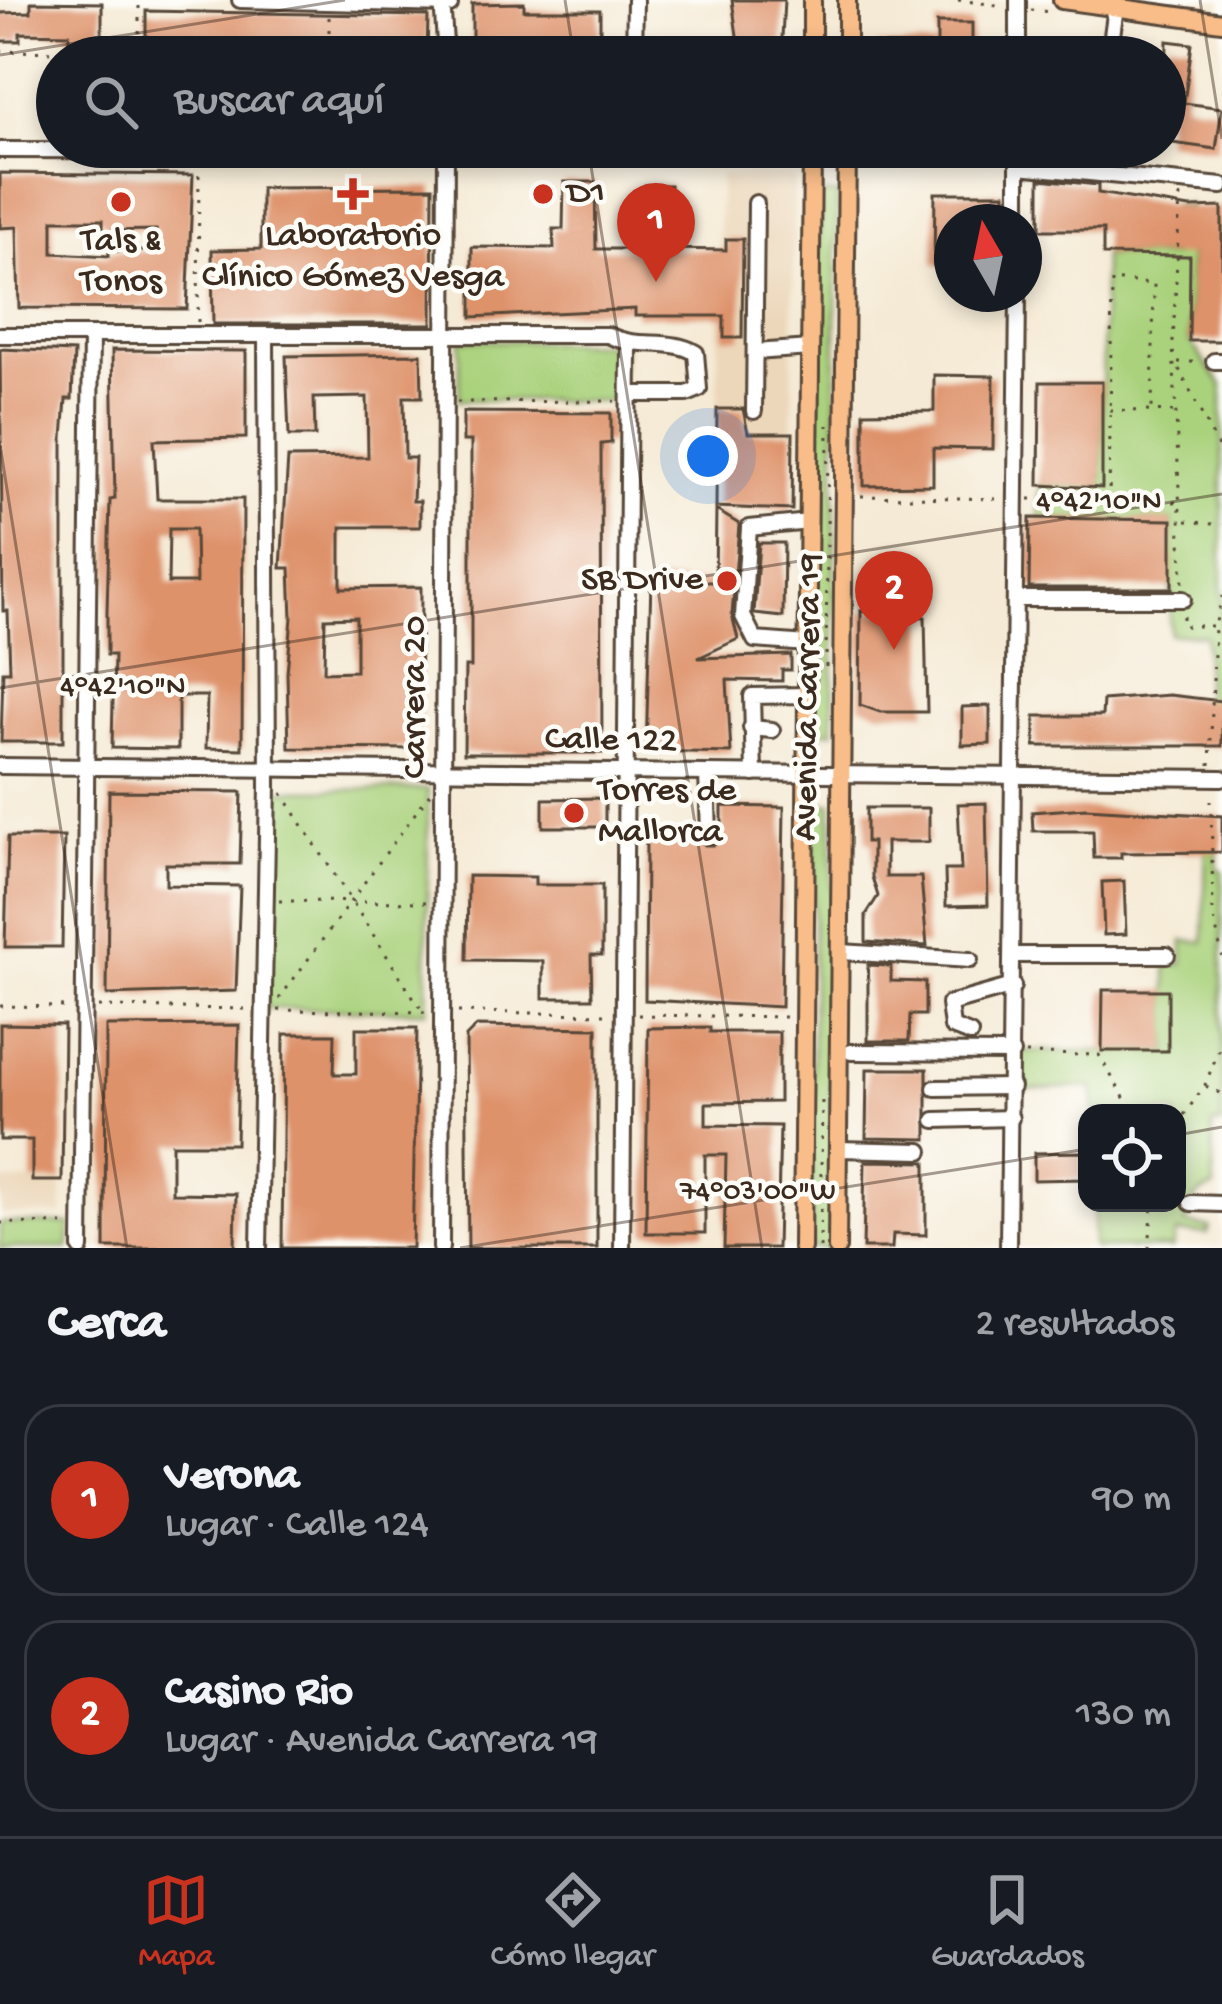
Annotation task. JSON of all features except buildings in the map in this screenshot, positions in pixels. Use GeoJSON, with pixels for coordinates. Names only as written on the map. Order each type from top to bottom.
{"type":"FeatureCollection","features":[{"type":"Feature","properties":{"kind":"main road"},"geometry":{"type":"LineString","coordinates":[[812,0],[812,36]]}},
{"type":"Feature","properties":{"kind":"main road"},"geometry":{"type":"LineString","coordinates":[[847,0],[847,36]]}},
{"type":"Feature","properties":{"kind":"main road"},"geometry":{"type":"LineString","coordinates":[[1062,0],[1222,19]]}},
{"type":"Feature","properties":{"kind":"main road","name":"Avenida Carrera 19"},"geometry":{"type":"LineString","coordinates":[[802,1248],[807,774],[799,728],[807,695],[812,168]]}},
{"type":"Feature","properties":{"kind":"main road","name":"Avenida Carrera 19"},"geometry":{"type":"LineString","coordinates":[[837,1248],[847,168]]}},
{"type":"Feature","properties":{"kind":"street"},"geometry":{"type":"LineString","coordinates":[[240,0],[446,6]]}},
{"type":"Feature","properties":{"kind":"street"},"geometry":{"type":"LineString","coordinates":[[634,36],[635,0]]}},
{"type":"Feature","properties":{"kind":"street"},"geometry":{"type":"LineString","coordinates":[[1018,0],[1018,36]]}},
{"type":"Feature","properties":{"kind":"street"},"geometry":{"type":"LineString","coordinates":[[1112,36],[1116,7]]}},
{"type":"Feature","properties":{"kind":"street"},"geometry":{"type":"LineString","coordinates":[[0,150],[36,150]]}},
{"type":"Feature","properties":{"kind":"street","name":"Carrera 20"},"geometry":{"type":"LineString","coordinates":[[441,1248],[446,168]]}},
{"type":"Feature","properties":{"kind":"street"},"geometry":{"type":"LineString","coordinates":[[1018,168],[1018,204]]}},
{"type":"Feature","properties":{"kind":"street"},"geometry":{"type":"LineString","coordinates":[[1038,168],[1222,186]]}},
{"type":"Feature","properties":{"kind":"street"},"geometry":{"type":"LineString","coordinates":[[754,411],[756,203]]}},
{"type":"Feature","properties":{"kind":"street"},"geometry":{"type":"LineString","coordinates":[[1008,1248],[1018,312]]}},
{"type":"Feature","properties":{"kind":"street"},"geometry":{"type":"LineString","coordinates":[[0,335],[608,335],[629,346],[681,345],[696,353],[698,388],[687,394],[629,398]]}},
{"type":"Feature","properties":{"kind":"street"},"geometry":{"type":"LineString","coordinates":[[81,1248],[91,335]]}},
{"type":"Feature","properties":{"kind":"street"},"geometry":{"type":"LineString","coordinates":[[259,1248],[268,770],[266,335]]}},
{"type":"Feature","properties":{"kind":"street"},"geometry":{"type":"LineString","coordinates":[[622,1248],[629,346]]}},
{"type":"Feature","properties":{"kind":"street"},"geometry":{"type":"LineString","coordinates":[[754,352],[810,348]]}},
{"type":"Feature","properties":{"kind":"street"},"geometry":{"type":"LineString","coordinates":[[808,644],[755,640],[743,616],[745,534],[754,525],[809,522]]}},
{"type":"Feature","properties":{"kind":"street"},"geometry":{"type":"LineString","coordinates":[[1017,599],[1183,599]]}},
{"type":"Feature","properties":{"kind":"street"},"geometry":{"type":"LineString","coordinates":[[754,774],[752,697],[807,695]]}},
{"type":"Feature","properties":{"kind":"street"},"geometry":{"type":"LineString","coordinates":[[751,728],[772,730]]}},
{"type":"Feature","properties":{"kind":"street","name":"Calle 122"},"geometry":{"type":"LineString","coordinates":[[0,766],[1222,778]]}},
{"type":"Feature","properties":{"kind":"street"},"geometry":{"type":"LineString","coordinates":[[707,773],[709,835]]}},
{"type":"Feature","properties":{"kind":"street"},"geometry":{"type":"LineString","coordinates":[[841,952],[970,960]]}},
{"type":"Feature","properties":{"kind":"street"},"geometry":{"type":"LineString","coordinates":[[1013,956],[1167,955]]}},
{"type":"Feature","properties":{"kind":"street"},"geometry":{"type":"LineString","coordinates":[[970,1034],[952,1028],[949,1004],[1012,986]]}},
{"type":"Feature","properties":{"kind":"street"},"geometry":{"type":"LineString","coordinates":[[851,1052],[1012,1054]]}},
{"type":"Feature","properties":{"kind":"street"},"geometry":{"type":"LineString","coordinates":[[935,1088],[1012,1087]]}},
{"type":"Feature","properties":{"kind":"street"},"geometry":{"type":"LineString","coordinates":[[935,1120],[1011,1118]]}},
{"type":"Feature","properties":{"kind":"street"},"geometry":{"type":"LineString","coordinates":[[838,1149],[921,1151]]}},
{"type":"Feature","properties":{"kind":"street"},"geometry":{"type":"LineString","coordinates":[[1191,1203],[1222,1204]]}},
{"type":"Feature","properties":{"kind":"path"},"geometry":{"type":"LineString","coordinates":[[139,0],[139,36]]}},
{"type":"Feature","properties":{"kind":"path"},"geometry":{"type":"LineString","coordinates":[[328,2],[329,36]]}},
{"type":"Feature","properties":{"kind":"path"},"geometry":{"type":"LineString","coordinates":[[0,51],[36,52]]}},
{"type":"Feature","properties":{"kind":"path"},"geometry":{"type":"LineString","coordinates":[[198,335],[199,168]]}},
{"type":"Feature","properties":{"kind":"path"},"geometry":{"type":"LineString","coordinates":[[1181,182],[1173,342],[1191,403],[1222,455]]}},
{"type":"Feature","properties":{"kind":"path"},"geometry":{"type":"LineString","coordinates":[[1109,501],[1112,280],[1154,284],[1152,411]]}},
{"type":"Feature","properties":{"kind":"path"},"geometry":{"type":"LineString","coordinates":[[1177,362],[1218,361]]}},
{"type":"Feature","properties":{"kind":"path"},"geometry":{"type":"LineString","coordinates":[[1177,362],[1183,626],[1214,626]]}},
{"type":"Feature","properties":{"kind":"path"},"geometry":{"type":"LineString","coordinates":[[446,402],[629,398]]}},
{"type":"Feature","properties":{"kind":"path"},"geometry":{"type":"LineString","coordinates":[[1108,410],[1180,412]]}},
{"type":"Feature","properties":{"kind":"path"},"geometry":{"type":"LineString","coordinates":[[1184,521],[1222,525]]}},
{"type":"Feature","properties":{"kind":"path"},"geometry":{"type":"LineString","coordinates":[[1210,765],[1214,626],[1222,596]]}},
{"type":"Feature","properties":{"kind":"path"},"geometry":{"type":"LineString","coordinates":[[278,786],[423,1012]]}},
{"type":"Feature","properties":{"kind":"path"},"geometry":{"type":"LineString","coordinates":[[266,1010],[352,902],[435,786]]}},
{"type":"Feature","properties":{"kind":"path"},"geometry":{"type":"LineString","coordinates":[[1210,800],[1214,913],[1222,957]]}},
{"type":"Feature","properties":{"kind":"path"},"geometry":{"type":"LineString","coordinates":[[266,901],[444,902]]}},
{"type":"Feature","properties":{"kind":"path"},"geometry":{"type":"LineString","coordinates":[[0,1006],[804,1017]]}},
{"type":"Feature","properties":{"kind":"path"},"geometry":{"type":"LineString","coordinates":[[1186,1112],[1204,1085],[1222,1042]]}},
{"type":"Feature","properties":{"kind":"path"},"geometry":{"type":"LineString","coordinates":[[1012,1054],[1099,1055],[1128,1104]]}},
{"type":"Feature","properties":{"kind":"path"},"geometry":{"type":"LineString","coordinates":[[1204,1085],[1222,1094]]}},
{"type":"Feature","properties":{"kind":"path"},"geometry":{"type":"LineString","coordinates":[[1149,1248],[1152,1212]]}},
{"type":"Feature","properties":{"kind":"path"},"geometry":{"type":"LineString","coordinates":[[0,1223],[81,1226]]}},
{"type":"Feature","properties":{"kind":"shaded area"},"geometry":{"type":"Polygon","coordinates":[[[720,175],[794,176],[792,450],[717,449],[720,175]]]}},
{"type":"Feature","properties":{"kind":"shaded area"},"geometry":{"type":"Polygon","coordinates":[[[0,1181],[62,1181],[62,1215],[0,1214],[0,1181]]]}},
{"type":"Feature","properties":{"kind":"green space"},"geometry":{"type":"Polygon","coordinates":[[[820,194],[837,194],[833,731],[814,731],[820,194]]]}},
{"type":"Feature","properties":{"kind":"green space"},"geometry":{"type":"Polygon","coordinates":[[[1173,205],[1189,205],[1189,341],[1222,385],[1222,718],[1205,726],[1205,635],[1170,634],[1172,521],[1039,518],[1039,485],[1102,487],[1103,255],[1172,256],[1173,205]]]}},
{"type":"Feature","properties":{"kind":"green space"},"geometry":{"type":"Polygon","coordinates":[[[460,340],[623,344],[620,389],[612,401],[459,400],[460,340]]]}},
{"type":"Feature","properties":{"kind":"green space"},"geometry":{"type":"Polygon","coordinates":[[[428,789],[427,1011],[265,1008],[273,790],[428,789]]]}},
{"type":"Feature","properties":{"kind":"green space"},"geometry":{"type":"Polygon","coordinates":[[[832,803],[830,1248],[811,1248],[814,804],[832,803]]]}},
{"type":"Feature","properties":{"kind":"green space"},"geometry":{"type":"Polygon","coordinates":[[[1206,840],[1217,840],[1217,869],[1222,870],[1222,1124],[1212,1124],[1214,1188],[1194,1201],[1185,1224],[1210,1227],[1208,1234],[1176,1233],[1173,1248],[1093,1248],[1094,1212],[1186,1212],[1186,1104],[1094,1104],[1093,1087],[1020,1090],[1021,1051],[1168,1051],[1167,965],[1183,964],[1183,941],[1204,942],[1206,840]]]}},
{"type":"Feature","properties":{"kind":"green space"},"geometry":{"type":"Polygon","coordinates":[[[0,1223],[70,1224],[69,1248],[0,1248],[0,1223]]]}},
{"type":"Feature","properties":{"kind":"place","name":"Laboratorio Clínico Gómez Vesga"},"geometry":{"type":"Point","coordinates":[353,194]}},
{"type":"Feature","properties":{"kind":"place","name":"D1"},"geometry":{"type":"Point","coordinates":[543,194]}},
{"type":"Feature","properties":{"kind":"place","name":"Tals & Tonos"},"geometry":{"type":"Point","coordinates":[121,202]}},
{"type":"Feature","properties":{"kind":"place","name":"Verona"},"geometry":{"type":"Point","coordinates":[656,282]}},
{"type":"Feature","properties":{"kind":"place","name":"SB Drive"},"geometry":{"type":"Point","coordinates":[727,581]}},
{"type":"Feature","properties":{"kind":"place","name":"Casino Rio"},"geometry":{"type":"Point","coordinates":[894,650]}},
{"type":"Feature","properties":{"kind":"place","name":"Torres de Mallorca"},"geometry":{"type":"Point","coordinates":[574,813]}}]}
